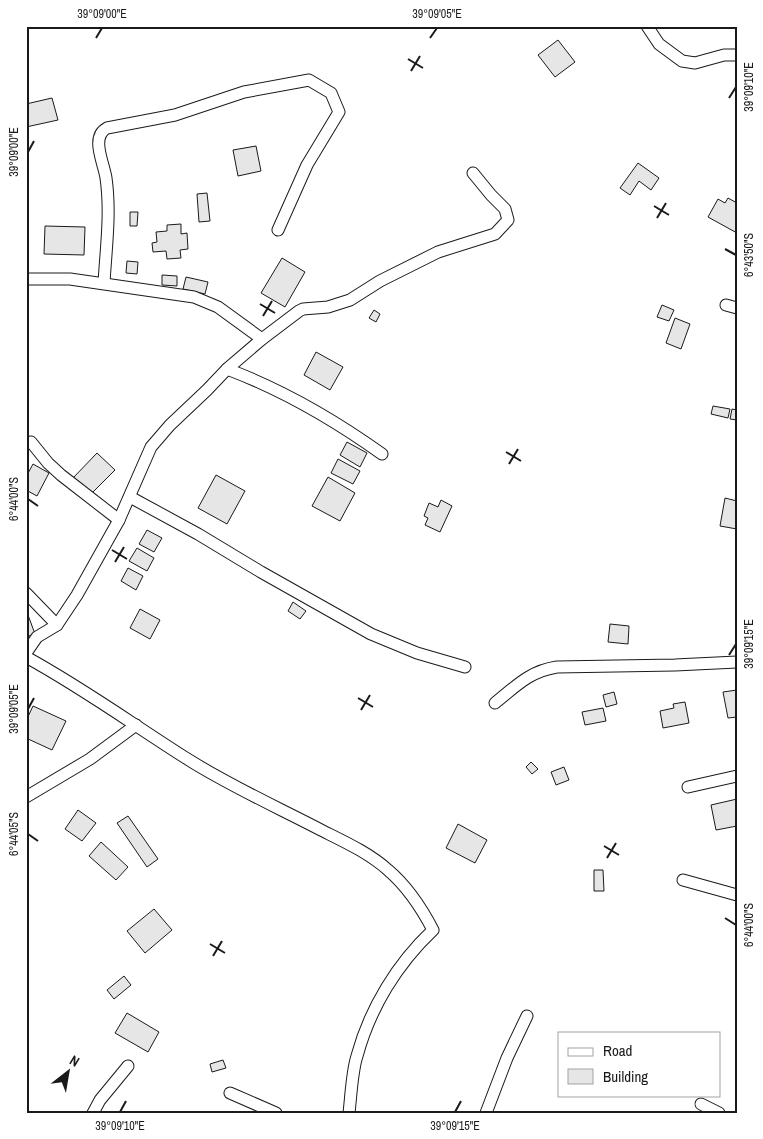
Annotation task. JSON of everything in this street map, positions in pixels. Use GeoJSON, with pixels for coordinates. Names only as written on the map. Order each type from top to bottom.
{"type":"FeatureCollection","features":[{"type":"Feature","properties":{"kind":"street"},"geometry":{"type":"LineString","coordinates":[[647,26],[659,44],[682,61],[695,63],[724,55],[737,55]]}},
{"type":"Feature","properties":{"kind":"street"},"geometry":{"type":"LineString","coordinates":[[104,283],[109,214],[107,179],[99,148],[101,131],[106,128],[175,115],[244,92],[309,80],[330,93],[338,112],[307,165],[278,230]]}},
{"type":"Feature","properties":{"kind":"street"},"geometry":{"type":"LineString","coordinates":[[26,653],[38,637],[57,625],[77,595],[119,520],[151,447],[170,425],[227,369],[262,339],[303,309],[328,307],[350,300],[380,281],[438,252],[495,234],[508,220],[506,209],[473,174]]}},
{"type":"Feature","properties":{"kind":"street"},"geometry":{"type":"LineString","coordinates":[[26,279],[70,279],[194,297],[210,302],[262,339]]}},
{"type":"Feature","properties":{"kind":"street"},"geometry":{"type":"LineString","coordinates":[[227,369],[254,379],[304,404],[382,454]]}},
{"type":"Feature","properties":{"kind":"street"},"geometry":{"type":"LineString","coordinates":[[30,442],[48,463],[119,520]]}},
{"type":"Feature","properties":{"kind":"street"},"geometry":{"type":"LineString","coordinates":[[130,497],[371,634],[417,653],[465,668]]}},
{"type":"Feature","properties":{"kind":"street"},"geometry":{"type":"LineString","coordinates":[[26,593],[57,625]]}},
{"type":"Feature","properties":{"kind":"street"},"geometry":{"type":"LineString","coordinates":[[26,657],[57,673],[190,761],[253,796],[359,850],[388,869],[421,906],[433,930],[414,948],[380,997],[356,1057],[349,1113]]}},
{"type":"Feature","properties":{"kind":"street"},"geometry":{"type":"LineString","coordinates":[[495,703],[529,676],[542,669],[737,662]]}},
{"type":"Feature","properties":{"kind":"street"},"geometry":{"type":"LineString","coordinates":[[26,797],[90,759],[136,725]]}},
{"type":"Feature","properties":{"kind":"street"},"geometry":{"type":"LineString","coordinates":[[688,787],[737,776]]}},
{"type":"Feature","properties":{"kind":"street"},"geometry":{"type":"LineString","coordinates":[[683,880],[737,895]]}},
{"type":"Feature","properties":{"kind":"street"},"geometry":{"type":"LineString","coordinates":[[486,1113],[507,1058],[527,1016]]}},
{"type":"Feature","properties":{"kind":"street"},"geometry":{"type":"LineString","coordinates":[[93,1113],[100,1100],[128,1066]]}},
{"type":"Feature","properties":{"kind":"street"},"geometry":{"type":"LineString","coordinates":[[230,1093],[276,1113]]}},
{"type":"Feature","properties":{"kind":"street"},"geometry":{"type":"LineString","coordinates":[[701,1104],[720,1113]]}},
{"type":"Feature","properties":{"kind":"building"},"geometry":{"type":"Polygon","coordinates":[[[558,40],[575,62],[555,77],[538,55],[558,40]]]}},
{"type":"Feature","properties":{"kind":"building"},"geometry":{"type":"Polygon","coordinates":[[[52,98],[58,120],[26,127],[26,104],[52,98]]]}},
{"type":"Feature","properties":{"kind":"building"},"geometry":{"type":"Polygon","coordinates":[[[256,146],[261,171],[238,176],[233,150],[256,146]]]}},
{"type":"Feature","properties":{"kind":"building"},"geometry":{"type":"Polygon","coordinates":[[[638,163],[659,178],[651,190],[639,181],[630,195],[620,188],[638,163]]]}},
{"type":"Feature","properties":{"kind":"building"},"geometry":{"type":"Polygon","coordinates":[[[207,193],[210,221],[199,222],[197,194],[207,193]]]}},
{"type":"Feature","properties":{"kind":"building"},"geometry":{"type":"Polygon","coordinates":[[[728,198],[737,203],[737,233],[708,217],[718,199],[725,203],[728,198]]]}},
{"type":"Feature","properties":{"kind":"building"},"geometry":{"type":"Polygon","coordinates":[[[130,212],[138,212],[137,226],[130,226],[130,212]]]}},
{"type":"Feature","properties":{"kind":"building"},"geometry":{"type":"Polygon","coordinates":[[[181,224],[181,234],[187,233],[188,249],[180,250],[181,258],[167,259],[166,251],[153,252],[152,243],[157,242],[156,232],[167,231],[167,225],[181,224]]]}},
{"type":"Feature","properties":{"kind":"building"},"geometry":{"type":"Polygon","coordinates":[[[45,226],[85,227],[84,255],[44,254],[45,226]]]}},
{"type":"Feature","properties":{"kind":"building"},"geometry":{"type":"Polygon","coordinates":[[[282,258],[305,272],[285,307],[261,293],[282,258]]]}},
{"type":"Feature","properties":{"kind":"building"},"geometry":{"type":"Polygon","coordinates":[[[127,261],[138,262],[137,274],[126,273],[127,261]]]}},
{"type":"Feature","properties":{"kind":"building"},"geometry":{"type":"Polygon","coordinates":[[[162,275],[177,276],[177,286],[162,285],[162,275]]]}},
{"type":"Feature","properties":{"kind":"building"},"geometry":{"type":"Polygon","coordinates":[[[186,277],[208,282],[205,294],[183,289],[186,277]]]}},
{"type":"Feature","properties":{"kind":"building"},"geometry":{"type":"Polygon","coordinates":[[[662,305],[674,310],[669,321],[657,317],[662,305]]]}},
{"type":"Feature","properties":{"kind":"building"},"geometry":{"type":"Polygon","coordinates":[[[374,310],[380,314],[376,322],[369,318],[374,310]]]}},
{"type":"Feature","properties":{"kind":"building"},"geometry":{"type":"Polygon","coordinates":[[[675,318],[690,324],[681,349],[666,343],[675,318]]]}},
{"type":"Feature","properties":{"kind":"building"},"geometry":{"type":"Polygon","coordinates":[[[316,352],[343,367],[330,390],[304,375],[316,352]]]}},
{"type":"Feature","properties":{"kind":"building"},"geometry":{"type":"Polygon","coordinates":[[[713,406],[730,409],[728,418],[711,414],[713,406]]]}},
{"type":"Feature","properties":{"kind":"building"},"geometry":{"type":"Polygon","coordinates":[[[732,409],[737,410],[737,420],[730,419],[732,409]]]}},
{"type":"Feature","properties":{"kind":"building"},"geometry":{"type":"Polygon","coordinates":[[[347,442],[367,453],[360,467],[340,455],[347,442]]]}},
{"type":"Feature","properties":{"kind":"building"},"geometry":{"type":"Polygon","coordinates":[[[97,453],[115,470],[90,495],[73,478],[97,453]]]}},
{"type":"Feature","properties":{"kind":"building"},"geometry":{"type":"Polygon","coordinates":[[[338,459],[360,471],[353,484],[331,473],[338,459]]]}},
{"type":"Feature","properties":{"kind":"building"},"geometry":{"type":"Polygon","coordinates":[[[33,464],[49,473],[37,496],[26,490],[26,477],[33,464]]]}},
{"type":"Feature","properties":{"kind":"building"},"geometry":{"type":"Polygon","coordinates":[[[216,475],[245,491],[227,524],[198,508],[216,475]]]}},
{"type":"Feature","properties":{"kind":"building"},"geometry":{"type":"Polygon","coordinates":[[[328,477],[355,493],[340,521],[312,506],[328,477]]]}},
{"type":"Feature","properties":{"kind":"building"},"geometry":{"type":"Polygon","coordinates":[[[725,498],[737,501],[737,529],[720,526],[725,498]]]}},
{"type":"Feature","properties":{"kind":"building"},"geometry":{"type":"Polygon","coordinates":[[[441,500],[452,506],[440,532],[425,525],[428,518],[424,516],[429,503],[438,507],[441,500]]]}},
{"type":"Feature","properties":{"kind":"building"},"geometry":{"type":"Polygon","coordinates":[[[147,530],[162,538],[154,552],[139,544],[147,530]]]}},
{"type":"Feature","properties":{"kind":"building"},"geometry":{"type":"Polygon","coordinates":[[[137,548],[154,558],[147,571],[129,561],[137,548]]]}},
{"type":"Feature","properties":{"kind":"building"},"geometry":{"type":"Polygon","coordinates":[[[128,568],[143,576],[136,590],[121,581],[128,568]]]}},
{"type":"Feature","properties":{"kind":"building"},"geometry":{"type":"Polygon","coordinates":[[[293,602],[306,611],[300,619],[288,611],[293,602]]]}},
{"type":"Feature","properties":{"kind":"building"},"geometry":{"type":"Polygon","coordinates":[[[140,609],[160,620],[150,639],[130,628],[140,609]]]}},
{"type":"Feature","properties":{"kind":"building"},"geometry":{"type":"Polygon","coordinates":[[[26,615],[28,615],[35,634],[26,637],[26,615]]]}},
{"type":"Feature","properties":{"kind":"building"},"geometry":{"type":"Polygon","coordinates":[[[610,624],[629,626],[628,644],[608,642],[610,624]]]}},
{"type":"Feature","properties":{"kind":"building"},"geometry":{"type":"Polygon","coordinates":[[[737,690],[737,717],[728,718],[723,692],[737,690]]]}},
{"type":"Feature","properties":{"kind":"building"},"geometry":{"type":"Polygon","coordinates":[[[614,692],[617,704],[606,707],[603,695],[614,692]]]}},
{"type":"Feature","properties":{"kind":"building"},"geometry":{"type":"Polygon","coordinates":[[[685,702],[689,723],[663,728],[660,711],[674,708],[673,704],[685,702]]]}},
{"type":"Feature","properties":{"kind":"building"},"geometry":{"type":"Polygon","coordinates":[[[33,706],[66,721],[52,750],[26,738],[26,721],[33,706]]]}},
{"type":"Feature","properties":{"kind":"building"},"geometry":{"type":"Polygon","coordinates":[[[603,708],[606,721],[585,725],[582,712],[603,708]]]}},
{"type":"Feature","properties":{"kind":"building"},"geometry":{"type":"Polygon","coordinates":[[[531,762],[538,769],[532,774],[526,767],[531,762]]]}},
{"type":"Feature","properties":{"kind":"building"},"geometry":{"type":"Polygon","coordinates":[[[564,767],[569,780],[556,785],[551,772],[564,767]]]}},
{"type":"Feature","properties":{"kind":"building"},"geometry":{"type":"Polygon","coordinates":[[[737,799],[737,826],[716,830],[711,805],[737,799]]]}},
{"type":"Feature","properties":{"kind":"building"},"geometry":{"type":"Polygon","coordinates":[[[78,810],[96,823],[82,841],[65,829],[78,810]]]}},
{"type":"Feature","properties":{"kind":"building"},"geometry":{"type":"Polygon","coordinates":[[[128,816],[158,859],[147,867],[117,823],[128,816]]]}},
{"type":"Feature","properties":{"kind":"building"},"geometry":{"type":"Polygon","coordinates":[[[458,824],[487,840],[475,863],[446,848],[458,824]]]}},
{"type":"Feature","properties":{"kind":"building"},"geometry":{"type":"Polygon","coordinates":[[[101,842],[128,867],[116,880],[89,856],[101,842]]]}},
{"type":"Feature","properties":{"kind":"building"},"geometry":{"type":"Polygon","coordinates":[[[594,870],[603,870],[604,891],[594,891],[594,870]]]}},
{"type":"Feature","properties":{"kind":"building"},"geometry":{"type":"Polygon","coordinates":[[[154,909],[172,930],[145,953],[127,931],[154,909]]]}},
{"type":"Feature","properties":{"kind":"building"},"geometry":{"type":"Polygon","coordinates":[[[124,976],[131,985],[114,999],[107,990],[124,976]]]}},
{"type":"Feature","properties":{"kind":"building"},"geometry":{"type":"Polygon","coordinates":[[[127,1013],[159,1032],[148,1052],[115,1033],[127,1013]]]}},
{"type":"Feature","properties":{"kind":"building"},"geometry":{"type":"Polygon","coordinates":[[[223,1060],[226,1068],[212,1072],[210,1064],[223,1060]]]}}]}
